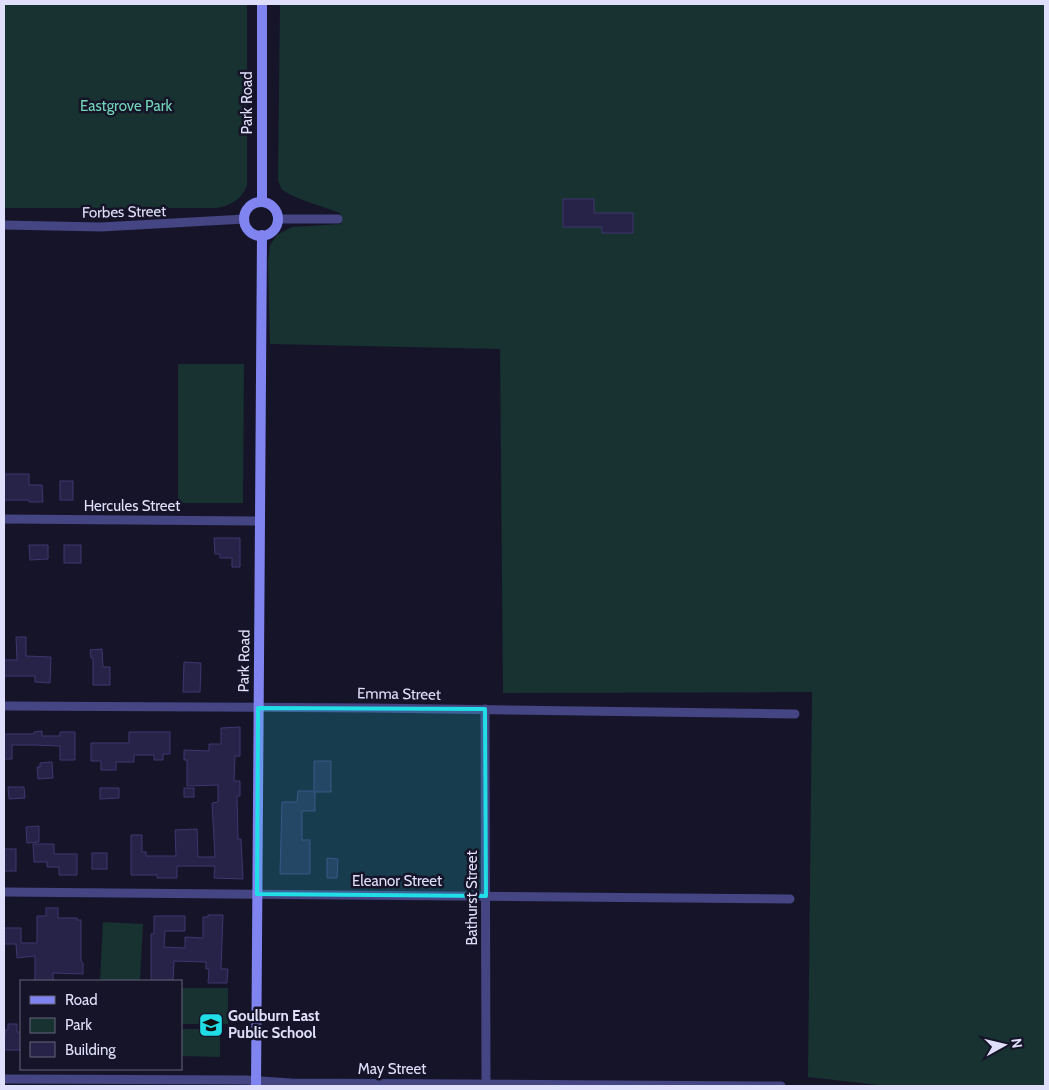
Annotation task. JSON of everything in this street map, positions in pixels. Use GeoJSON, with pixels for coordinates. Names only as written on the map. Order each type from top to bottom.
{"type":"FeatureCollection","features":[{"type":"Feature","properties":{"kind":"street","name":"Park Road"},"geometry":{"type":"LineString","coordinates":[[262,4],[262,202]]}},
{"type":"Feature","properties":{"kind":"street"},"geometry":{"type":"LineString","coordinates":[[262,202],[276,210],[278,219],[274,230],[262,236],[249,230],[245,219],[250,207],[262,202]]}},
{"type":"Feature","properties":{"kind":"street","name":"Forbes Street"},"geometry":{"type":"LineString","coordinates":[[4,225],[101,227],[245,219]]}},
{"type":"Feature","properties":{"kind":"street"},"geometry":{"type":"LineString","coordinates":[[278,219],[338,219]]}},
{"type":"Feature","properties":{"kind":"street","name":"Park Road"},"geometry":{"type":"LineString","coordinates":[[256,1083],[262,236]]}},
{"type":"Feature","properties":{"kind":"street","name":"Hercules Street"},"geometry":{"type":"LineString","coordinates":[[4,520],[260,521]]}},
{"type":"Feature","properties":{"kind":"street","name":"Emma Street"},"geometry":{"type":"LineString","coordinates":[[4,706],[485,709],[795,714]]}},
{"type":"Feature","properties":{"kind":"street","name":"Bathurst Street"},"geometry":{"type":"LineString","coordinates":[[485,709],[486,1085]]}},
{"type":"Feature","properties":{"kind":"street","name":"Eleanor Street"},"geometry":{"type":"LineString","coordinates":[[4,892],[790,899]]}},
{"type":"Feature","properties":{"kind":"street","name":"May Street"},"geometry":{"type":"LineString","coordinates":[[4,1079],[256,1083],[781,1086]]}},
{"type":"Feature","properties":{"kind":"highlighted area"},"geometry":{"type":"Polygon","coordinates":[[[258,708],[485,709],[486,896],[257,894],[258,708]]]}},
{"type":"Feature","properties":{"kind":"green space","name":"Eastgrove Park"},"geometry":{"type":"Polygon","coordinates":[[[4,4],[247,4],[247,185],[239,198],[231,204],[216,208],[4,208],[4,4]]]}},
{"type":"Feature","properties":{"kind":"green space"},"geometry":{"type":"Polygon","coordinates":[[[280,4],[1045,4],[1045,1086],[888,1086],[808,1077],[812,692],[503,693],[500,349],[270,344],[268,261],[270,245],[277,235],[292,227],[341,224],[340,213],[291,195],[281,188],[278,180],[280,4]]]}},
{"type":"Feature","properties":{"kind":"green space"},"geometry":{"type":"Polygon","coordinates":[[[178,364],[244,364],[243,503],[178,503],[178,364]]]}},
{"type":"Feature","properties":{"kind":"green space"},"geometry":{"type":"Polygon","coordinates":[[[103,922],[143,924],[140,980],[100,980],[103,922]]]}},
{"type":"Feature","properties":{"kind":"green space"},"geometry":{"type":"Polygon","coordinates":[[[183,988],[228,988],[228,1024],[182,1024],[183,988]]]}},
{"type":"Feature","properties":{"kind":"green space"},"geometry":{"type":"Polygon","coordinates":[[[182,1029],[220,1029],[220,1057],[182,1056],[182,1029]]]}},
{"type":"Feature","properties":{"kind":"building"},"geometry":{"type":"Polygon","coordinates":[[[563,199],[594,199],[594,213],[633,213],[633,233],[602,233],[602,227],[563,227],[563,199]]]}},
{"type":"Feature","properties":{"kind":"building"},"geometry":{"type":"Polygon","coordinates":[[[4,474],[29,474],[29,485],[42,485],[43,502],[4,500],[4,474]]]}},
{"type":"Feature","properties":{"kind":"building"},"geometry":{"type":"Polygon","coordinates":[[[60,481],[73,481],[73,500],[60,500],[60,481]]]}},
{"type":"Feature","properties":{"kind":"building"},"geometry":{"type":"Polygon","coordinates":[[[214,538],[240,538],[240,567],[232,567],[232,558],[220,558],[220,554],[215,554],[214,538]]]}},
{"type":"Feature","properties":{"kind":"building"},"geometry":{"type":"Polygon","coordinates":[[[29,545],[48,545],[48,559],[30,560],[29,545]]]}},
{"type":"Feature","properties":{"kind":"building"},"geometry":{"type":"Polygon","coordinates":[[[64,545],[81,545],[81,563],[64,563],[64,545]]]}},
{"type":"Feature","properties":{"kind":"building"},"geometry":{"type":"Polygon","coordinates":[[[16,637],[26,637],[26,656],[51,657],[50,683],[35,682],[35,676],[4,676],[4,660],[17,660],[16,637]]]}},
{"type":"Feature","properties":{"kind":"building"},"geometry":{"type":"Polygon","coordinates":[[[102,649],[103,667],[110,667],[110,685],[93,685],[93,658],[91,658],[90,650],[102,649]]]}},
{"type":"Feature","properties":{"kind":"building"},"geometry":{"type":"Polygon","coordinates":[[[184,662],[201,663],[200,692],[183,692],[184,662]]]}},
{"type":"Feature","properties":{"kind":"building"},"geometry":{"type":"Polygon","coordinates":[[[240,727],[240,756],[235,756],[234,781],[240,781],[240,796],[237,796],[238,839],[241,839],[243,879],[214,878],[215,866],[177,866],[177,878],[157,878],[157,875],[131,875],[131,835],[142,835],[142,852],[146,852],[146,856],[176,856],[175,830],[197,829],[198,857],[215,857],[212,803],[218,802],[218,785],[187,786],[187,760],[184,760],[184,750],[209,751],[209,744],[221,744],[221,728],[240,727]]]}},
{"type":"Feature","properties":{"kind":"building"},"geometry":{"type":"Polygon","coordinates":[[[42,731],[42,736],[60,736],[60,732],[75,732],[75,760],[60,760],[60,746],[34,745],[12,745],[12,759],[4,759],[4,734],[34,734],[34,732],[42,731]]]}},
{"type":"Feature","properties":{"kind":"building"},"geometry":{"type":"Polygon","coordinates":[[[129,732],[170,732],[170,754],[163,754],[163,760],[154,760],[154,755],[134,755],[134,762],[116,762],[116,770],[101,770],[101,761],[91,761],[91,743],[129,743],[129,732]]]}},
{"type":"Feature","properties":{"kind":"building"},"geometry":{"type":"Polygon","coordinates":[[[314,761],[331,761],[331,792],[315,792],[315,811],[302,811],[302,840],[310,840],[310,874],[280,874],[282,802],[297,802],[298,791],[314,791],[314,761]]]}},
{"type":"Feature","properties":{"kind":"building"},"geometry":{"type":"Polygon","coordinates":[[[52,762],[53,778],[38,779],[37,767],[40,767],[40,763],[52,762]]]}},
{"type":"Feature","properties":{"kind":"building"},"geometry":{"type":"Polygon","coordinates":[[[8,787],[24,787],[25,798],[9,799],[8,787]]]}},
{"type":"Feature","properties":{"kind":"building"},"geometry":{"type":"Polygon","coordinates":[[[100,788],[119,788],[119,798],[100,799],[100,788]]]}},
{"type":"Feature","properties":{"kind":"building"},"geometry":{"type":"Polygon","coordinates":[[[184,788],[194,788],[194,797],[184,797],[184,788]]]}},
{"type":"Feature","properties":{"kind":"building"},"geometry":{"type":"Polygon","coordinates":[[[39,826],[39,842],[27,843],[26,827],[39,826]]]}},
{"type":"Feature","properties":{"kind":"building"},"geometry":{"type":"Polygon","coordinates":[[[33,844],[54,844],[54,854],[77,854],[77,875],[59,875],[59,867],[47,867],[47,862],[34,862],[33,844]]]}},
{"type":"Feature","properties":{"kind":"building"},"geometry":{"type":"Polygon","coordinates":[[[4,849],[16,849],[16,871],[4,871],[4,849]]]}},
{"type":"Feature","properties":{"kind":"building"},"geometry":{"type":"Polygon","coordinates":[[[92,853],[107,853],[107,869],[92,869],[92,853]]]}},
{"type":"Feature","properties":{"kind":"building"},"geometry":{"type":"Polygon","coordinates":[[[327,858],[338,859],[337,878],[327,878],[327,858]]]}},
{"type":"Feature","properties":{"kind":"building"},"geometry":{"type":"Polygon","coordinates":[[[46,908],[58,908],[58,918],[77,918],[77,920],[81,920],[81,961],[83,963],[83,974],[53,973],[53,980],[35,980],[35,956],[17,958],[16,944],[4,944],[4,928],[21,928],[21,943],[37,943],[37,916],[46,916],[46,908]]]}},
{"type":"Feature","properties":{"kind":"building"},"geometry":{"type":"Polygon","coordinates":[[[208,915],[223,915],[221,969],[228,969],[227,983],[208,983],[209,969],[206,969],[206,962],[174,961],[173,980],[151,980],[151,934],[154,934],[154,916],[185,916],[185,931],[165,931],[164,947],[185,948],[185,937],[203,938],[203,917],[208,917],[208,915]]]}},
{"type":"Feature","properties":{"kind":"building"},"geometry":{"type":"Polygon","coordinates":[[[8,1024],[17,1024],[17,1032],[20,1032],[20,1050],[4,1050],[5,1030],[8,1030],[8,1024]]]}},
{"type":"Feature","properties":{"kind":"place","name":"Goulburn East Public School"},"geometry":{"type":"Point","coordinates":[211,1025]}}]}
